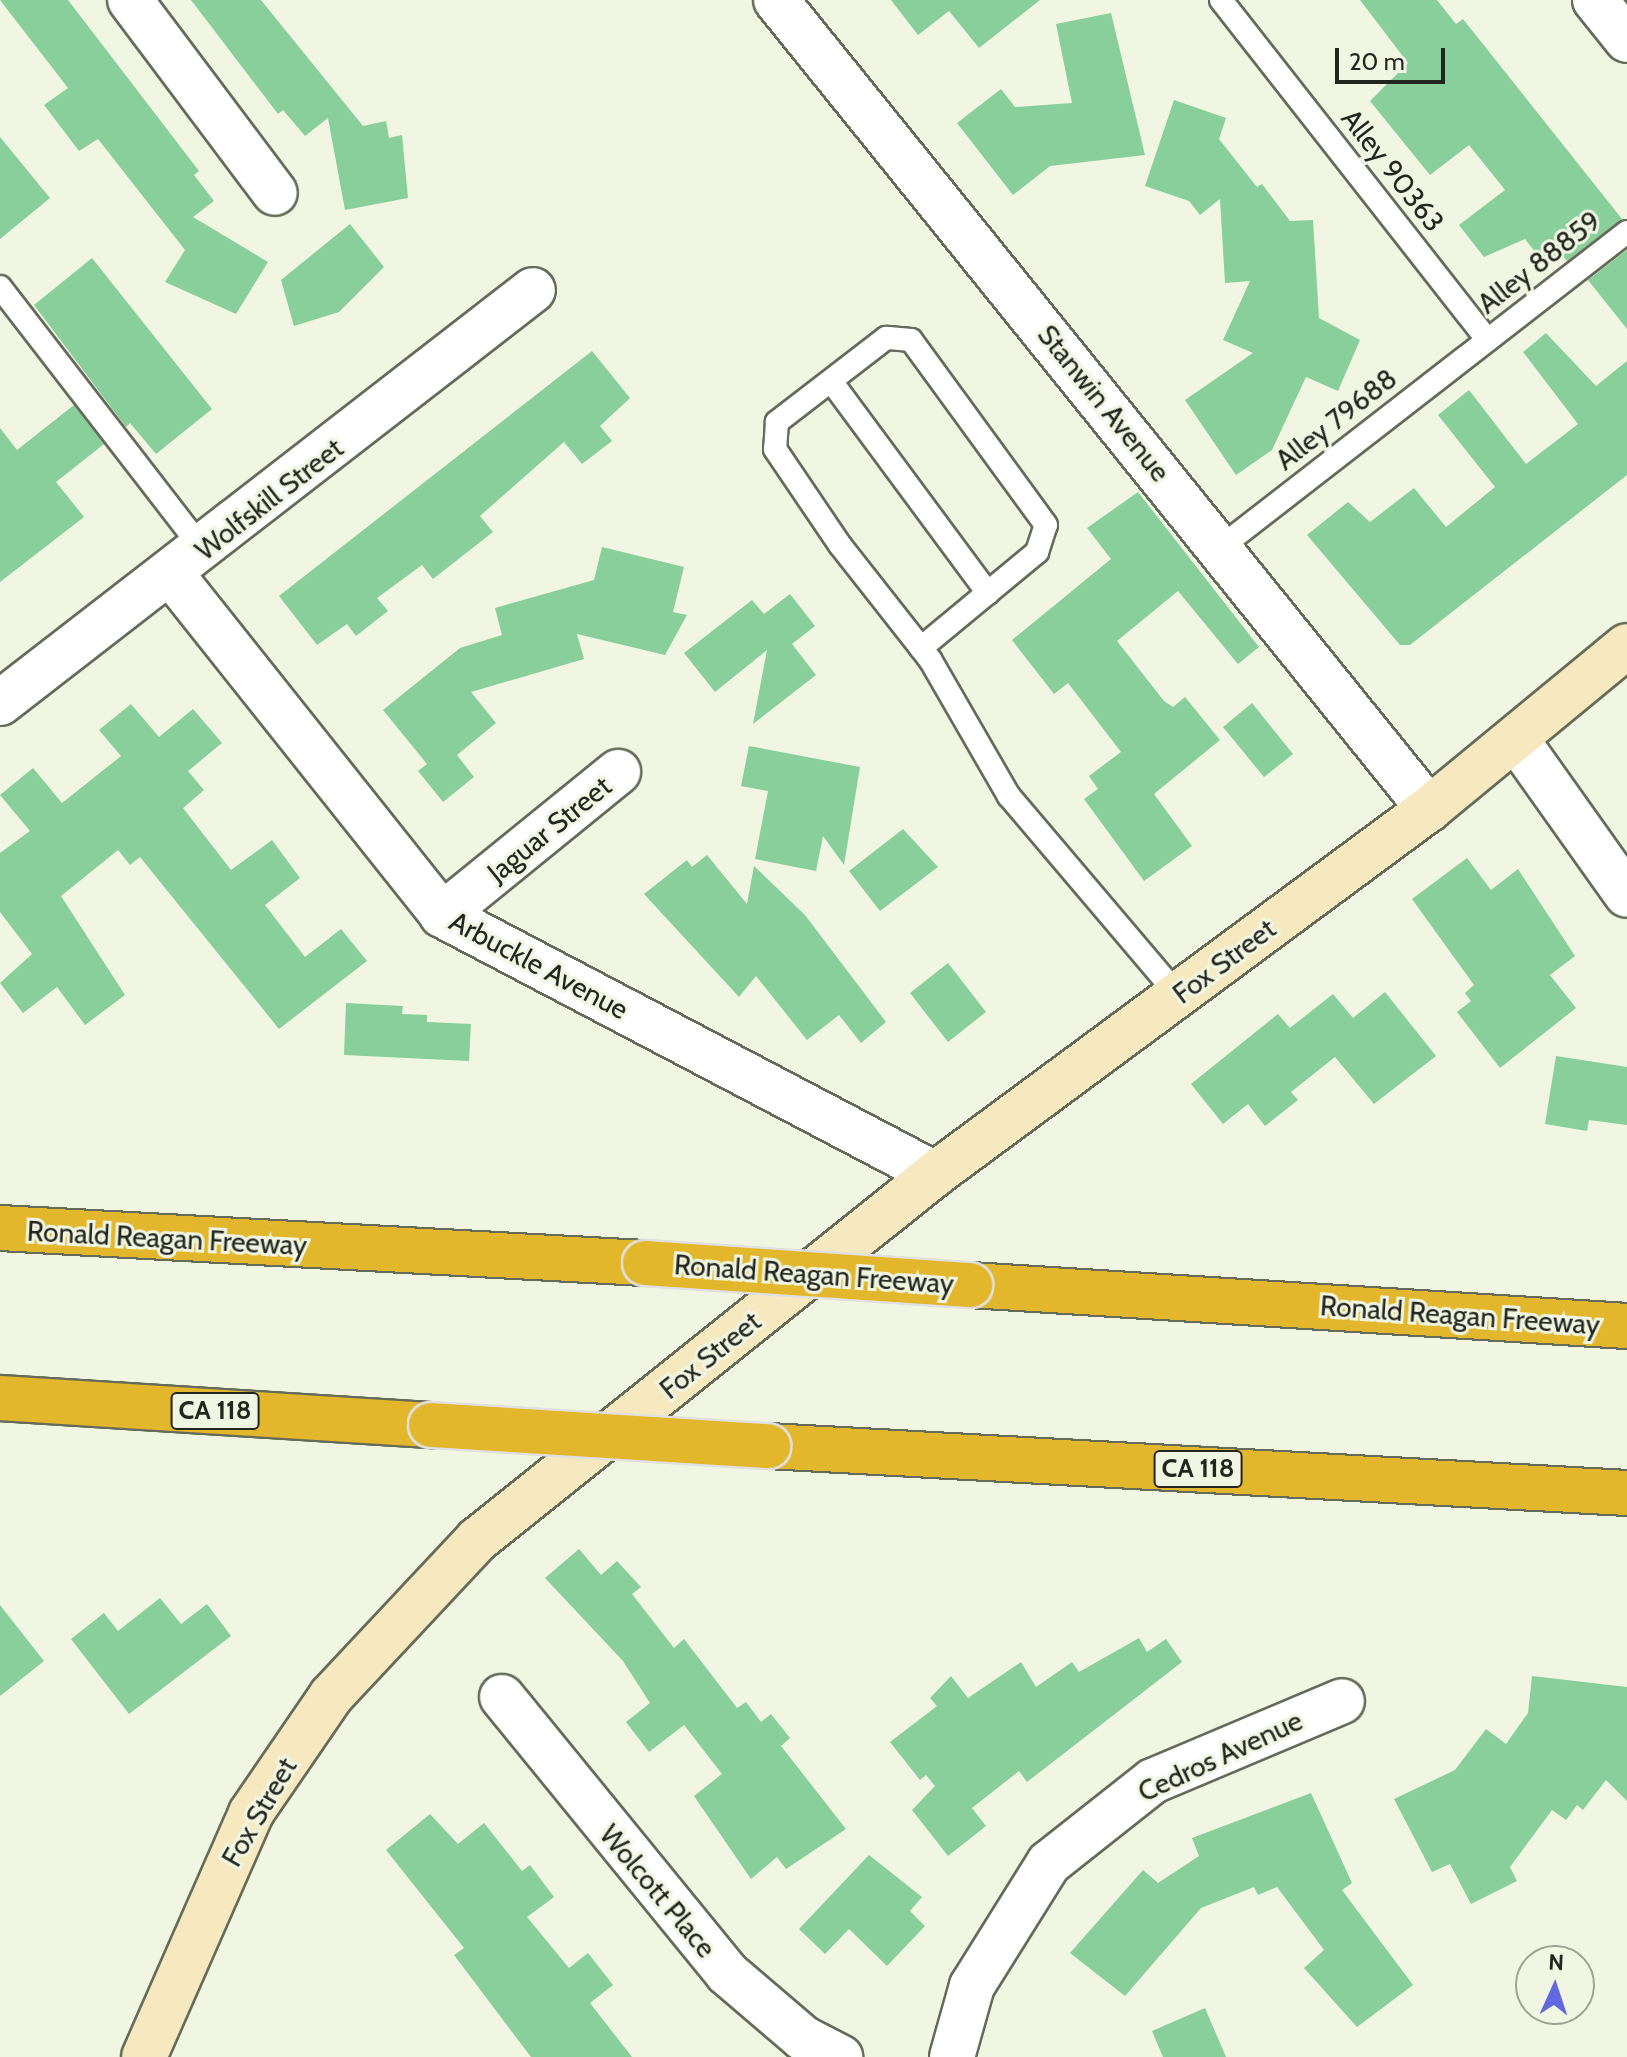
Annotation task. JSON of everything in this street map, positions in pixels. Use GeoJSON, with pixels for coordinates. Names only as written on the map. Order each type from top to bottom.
{"type":"FeatureCollection","features":[{"type":"Feature","properties":{"kind":"highway","name":"Ronald Reagan Freeway"},"geometry":{"type":"LineString","coordinates":[[0,1228],[645,1263],[1627,1326]]}},
{"type":"Feature","properties":{"kind":"highway","name":"CA 118"},"geometry":{"type":"LineString","coordinates":[[0,1398],[768,1446],[1627,1493]]}},
{"type":"Feature","properties":{"kind":"main road","name":"Fox Street"},"geometry":{"type":"LineString","coordinates":[[144,2057],[251,1813],[331,1696],[477,1540],[935,1174],[1429,809],[1627,646]]}},
{"type":"Feature","properties":{"kind":"street"},"geometry":{"type":"LineString","coordinates":[[130,0],[275,193]]}},
{"type":"Feature","properties":{"kind":"street","name":"Stanwin Avenue"},"geometry":{"type":"LineString","coordinates":[[776,0],[1221,547],[1429,809]]}},
{"type":"Feature","properties":{"kind":"street"},"geometry":{"type":"LineString","coordinates":[[1595,0],[1627,40]]}},
{"type":"Feature","properties":{"kind":"street","name":"Wolfskill Street"},"geometry":{"type":"LineString","coordinates":[[0,703],[188,563],[533,290]]}},
{"type":"Feature","properties":{"kind":"street","name":"Arbuckle Avenue"},"geometry":{"type":"LineString","coordinates":[[188,563],[442,915],[935,1174]]}},
{"type":"Feature","properties":{"kind":"street"},"geometry":{"type":"LineString","coordinates":[[1516,739],[1627,895]]}},
{"type":"Feature","properties":{"kind":"street","name":"Jaguar Street"},"geometry":{"type":"LineString","coordinates":[[442,915],[618,772]]}},
{"type":"Feature","properties":{"kind":"street","name":"Wolcott Place"},"geometry":{"type":"LineString","coordinates":[[502,1697],[727,1973],[803,2038],[840,2057]]}},
{"type":"Feature","properties":{"kind":"street","name":"Cedros Avenue"},"geometry":{"type":"LineString","coordinates":[[952,2057],[972,1986],[1049,1863],[1153,1781],[1342,1701]]}},
{"type":"Feature","properties":{"kind":"lane","name":"Alley 90363"},"geometry":{"type":"LineString","coordinates":[[1221,0],[1488,340]]}},
{"type":"Feature","properties":{"kind":"lane","name":"Alley 88859"},"geometry":{"type":"LineString","coordinates":[[1488,340],[1627,232]]}},
{"type":"Feature","properties":{"kind":"lane"},"geometry":{"type":"LineString","coordinates":[[0,287],[188,563]]}},
{"type":"Feature","properties":{"kind":"lane"},"geometry":{"type":"LineString","coordinates":[[921,648],[1037,552],[1046,525],[911,340],[886,338],[777,422],[775,449],[921,648],[1009,796],[1178,995]]}},
{"type":"Feature","properties":{"kind":"lane","name":"Alley 79688"},"geometry":{"type":"LineString","coordinates":[[1221,547],[1488,340]]}},
{"type":"Feature","properties":{"kind":"lane"},"geometry":{"type":"LineString","coordinates":[[831,381],[988,593]]}},
{"type":"Feature","properties":{"kind":"building"},"geometry":{"type":"Polygon","coordinates":[[[0,0],[68,0],[199,171],[194,175],[214,201],[193,217],[268,262],[236,314],[165,282],[185,250],[98,139],[79,151],[44,105],[68,88],[0,0]]]}},
{"type":"Feature","properties":{"kind":"building"},"geometry":{"type":"Polygon","coordinates":[[[191,0],[261,0],[363,126],[386,121],[389,138],[402,135],[408,198],[345,210],[328,118],[305,136],[283,110],[278,114],[191,0]]]}},
{"type":"Feature","properties":{"kind":"building"},"geometry":{"type":"Polygon","coordinates":[[[891,0],[1040,0],[979,48],[949,11],[918,35],[891,0]]]}},
{"type":"Feature","properties":{"kind":"building"},"geometry":{"type":"Polygon","coordinates":[[[1360,0],[1437,0],[1456,24],[1463,19],[1622,219],[1567,261],[1561,254],[1546,266],[1525,239],[1484,257],[1459,225],[1505,190],[1469,145],[1430,175],[1370,101],[1408,63],[1360,0]]]}},
{"type":"Feature","properties":{"kind":"building"},"geometry":{"type":"Polygon","coordinates":[[[1111,13],[1145,155],[1050,166],[1013,195],[957,123],[1001,89],[1015,107],[1072,103],[1056,24],[1111,13]]]}},
{"type":"Feature","properties":{"kind":"building"},"geometry":{"type":"Polygon","coordinates":[[[1174,100],[1226,118],[1219,139],[1257,187],[1262,184],[1290,221],[1313,220],[1319,318],[1360,340],[1338,391],[1306,377],[1272,450],[1236,475],[1185,400],[1253,353],[1223,340],[1250,281],[1225,283],[1220,199],[1200,215],[1189,201],[1145,186],[1174,100]]]}},
{"type":"Feature","properties":{"kind":"building"},"geometry":{"type":"Polygon","coordinates":[[[0,137],[50,198],[0,239],[0,137]]]}},
{"type":"Feature","properties":{"kind":"building"},"geometry":{"type":"Polygon","coordinates":[[[350,224],[384,267],[339,312],[294,326],[281,280],[350,224]]]}},
{"type":"Feature","properties":{"kind":"building"},"geometry":{"type":"Polygon","coordinates":[[[1627,250],[1627,329],[1588,280],[1627,250]]]}},
{"type":"Feature","properties":{"kind":"building"},"geometry":{"type":"Polygon","coordinates":[[[92,258],[212,409],[156,454],[130,423],[126,427],[34,305],[92,258]]]}},
{"type":"Feature","properties":{"kind":"building"},"geometry":{"type":"Polygon","coordinates":[[[1546,333],[1596,386],[1627,361],[1627,475],[1410,645],[1400,645],[1307,535],[1348,502],[1370,522],[1414,488],[1446,527],[1495,487],[1438,415],[1469,390],[1526,464],[1578,424],[1523,352],[1546,333]]]}},
{"type":"Feature","properties":{"kind":"building"},"geometry":{"type":"Polygon","coordinates":[[[592,351],[630,398],[600,426],[612,441],[582,464],[564,442],[480,516],[493,532],[433,579],[422,565],[377,598],[388,611],[356,636],[347,624],[317,645],[279,596],[592,351]]]}},
{"type":"Feature","properties":{"kind":"building"},"geometry":{"type":"Polygon","coordinates":[[[74,405],[104,444],[56,482],[84,517],[0,582],[0,428],[17,450],[74,405]]]}},
{"type":"Feature","properties":{"kind":"building"},"geometry":{"type":"Polygon","coordinates":[[[1138,492],[1259,647],[1238,664],[1178,591],[1117,641],[1164,701],[1173,707],[1185,697],[1220,740],[1154,794],[1192,846],[1144,881],[1084,799],[1098,789],[1089,776],[1121,752],[1068,683],[1054,694],[1012,640],[1111,559],[1087,528],[1138,492]]]}},
{"type":"Feature","properties":{"kind":"building"},"geometry":{"type":"Polygon","coordinates":[[[602,547],[684,567],[673,612],[687,615],[665,655],[577,634],[584,659],[471,692],[496,723],[457,755],[474,777],[443,802],[418,771],[427,764],[383,710],[460,648],[502,635],[495,608],[594,580],[602,547]]]}},
{"type":"Feature","properties":{"kind":"building"},"geometry":{"type":"Polygon","coordinates":[[[790,594],[815,626],[792,644],[816,675],[753,724],[767,650],[715,692],[684,653],[752,600],[764,614],[790,594]]]}},
{"type":"Feature","properties":{"kind":"building"},"geometry":{"type":"Polygon","coordinates":[[[1252,703],[1293,754],[1264,777],[1223,727],[1252,703]]]}},
{"type":"Feature","properties":{"kind":"building"},"geometry":{"type":"Polygon","coordinates":[[[131,704],[159,737],[193,709],[222,743],[188,771],[204,790],[183,808],[231,870],[272,840],[300,878],[265,905],[305,957],[341,929],[367,961],[279,1029],[140,857],[130,865],[118,850],[61,896],[125,995],[85,1025],[57,987],[23,1013],[0,983],[32,954],[0,912],[0,853],[30,831],[0,795],[33,768],[62,803],[121,756],[99,730],[131,704]]]}},
{"type":"Feature","properties":{"kind":"building"},"geometry":{"type":"Polygon","coordinates":[[[749,746],[860,767],[844,865],[823,836],[816,871],[755,859],[768,791],[741,786],[749,746]]]}},
{"type":"Feature","properties":{"kind":"building"},"geometry":{"type":"Polygon","coordinates":[[[903,829],[938,867],[880,911],[849,871],[903,829]]]}},
{"type":"Feature","properties":{"kind":"building"},"geometry":{"type":"Polygon","coordinates":[[[707,855],[747,904],[754,866],[805,915],[886,1022],[861,1043],[839,1015],[807,1040],[756,976],[739,997],[644,894],[687,860],[692,867],[707,855]]]}},
{"type":"Feature","properties":{"kind":"building"},"geometry":{"type":"Polygon","coordinates":[[[1467,858],[1491,890],[1518,869],[1575,956],[1550,975],[1576,1008],[1500,1068],[1457,1012],[1471,1001],[1465,993],[1474,985],[1412,899],[1467,858]]]}},
{"type":"Feature","properties":{"kind":"building"},"geometry":{"type":"Polygon","coordinates":[[[948,963],[986,1012],[948,1042],[910,993],[948,963]]]}},
{"type":"Feature","properties":{"kind":"building"},"geometry":{"type":"Polygon","coordinates":[[[1385,992],[1436,1056],[1374,1104],[1335,1057],[1291,1092],[1298,1100],[1265,1126],[1248,1104],[1223,1124],[1191,1084],[1278,1014],[1290,1028],[1333,994],[1353,1018],[1385,992]]]}},
{"type":"Feature","properties":{"kind":"building"},"geometry":{"type":"Polygon","coordinates":[[[346,1003],[403,1006],[402,1014],[427,1015],[427,1022],[471,1024],[469,1061],[344,1055],[346,1003]]]}},
{"type":"Feature","properties":{"kind":"building"},"geometry":{"type":"Polygon","coordinates":[[[1556,1056],[1627,1067],[1627,1125],[1589,1120],[1587,1131],[1545,1124],[1556,1056]]]}},
{"type":"Feature","properties":{"kind":"building"},"geometry":{"type":"Polygon","coordinates":[[[579,1549],[601,1575],[617,1561],[641,1587],[632,1594],[674,1648],[684,1639],[737,1708],[746,1702],[761,1722],[771,1714],[790,1738],[781,1746],[846,1829],[786,1869],[777,1857],[751,1879],[694,1796],[722,1774],[684,1725],[649,1752],[626,1722],[650,1703],[623,1661],[545,1578],[579,1549]]]}},
{"type":"Feature","properties":{"kind":"building"},"geometry":{"type":"Polygon","coordinates":[[[160,1598],[181,1624],[207,1604],[231,1636],[129,1714],[71,1639],[104,1613],[118,1631],[160,1598]]]}},
{"type":"Feature","properties":{"kind":"building"},"geometry":{"type":"Polygon","coordinates":[[[0,1605],[44,1661],[0,1696],[0,1605]]]}},
{"type":"Feature","properties":{"kind":"building"},"geometry":{"type":"Polygon","coordinates":[[[1139,1638],[1147,1652],[1166,1639],[1182,1662],[1027,1782],[1019,1771],[972,1808],[986,1826],[948,1856],[912,1810],[935,1786],[926,1775],[920,1780],[890,1742],[937,1706],[930,1698],[951,1676],[968,1698],[1021,1662],[1036,1687],[1072,1662],[1079,1672],[1139,1638]]]}},
{"type":"Feature","properties":{"kind":"building"},"geometry":{"type":"Polygon","coordinates":[[[1532,1676],[1627,1687],[1627,1801],[1606,1780],[1583,1810],[1577,1805],[1566,1820],[1552,1810],[1510,1867],[1517,1881],[1471,1904],[1450,1864],[1432,1872],[1394,1799],[1455,1770],[1486,1729],[1506,1744],[1528,1713],[1532,1676]]]}},
{"type":"Feature","properties":{"kind":"building"},"geometry":{"type":"Polygon","coordinates":[[[1311,1793],[1352,1883],[1342,1890],[1413,1985],[1357,2027],[1304,1968],[1324,1950],[1277,1887],[1258,1895],[1254,1887],[1201,1908],[1125,1996],[1070,1953],[1143,1870],[1158,1883],[1199,1856],[1192,1838],[1311,1793]]]}},
{"type":"Feature","properties":{"kind":"building"},"geometry":{"type":"Polygon","coordinates":[[[430,1814],[458,1844],[484,1823],[522,1871],[530,1865],[554,1897],[527,1917],[569,1968],[588,1953],[613,1985],[590,2003],[632,2057],[531,2057],[454,1955],[464,1948],[386,1850],[430,1814]]]}},
{"type":"Feature","properties":{"kind":"building"},"geometry":{"type":"Polygon","coordinates":[[[869,1855],[922,1897],[910,1911],[925,1926],[887,1966],[849,1929],[825,1954],[799,1929],[869,1855]]]}},
{"type":"Feature","properties":{"kind":"building"},"geometry":{"type":"Polygon","coordinates":[[[1205,2008],[1226,2057],[1163,2057],[1152,2031],[1205,2008]]]}}]}
